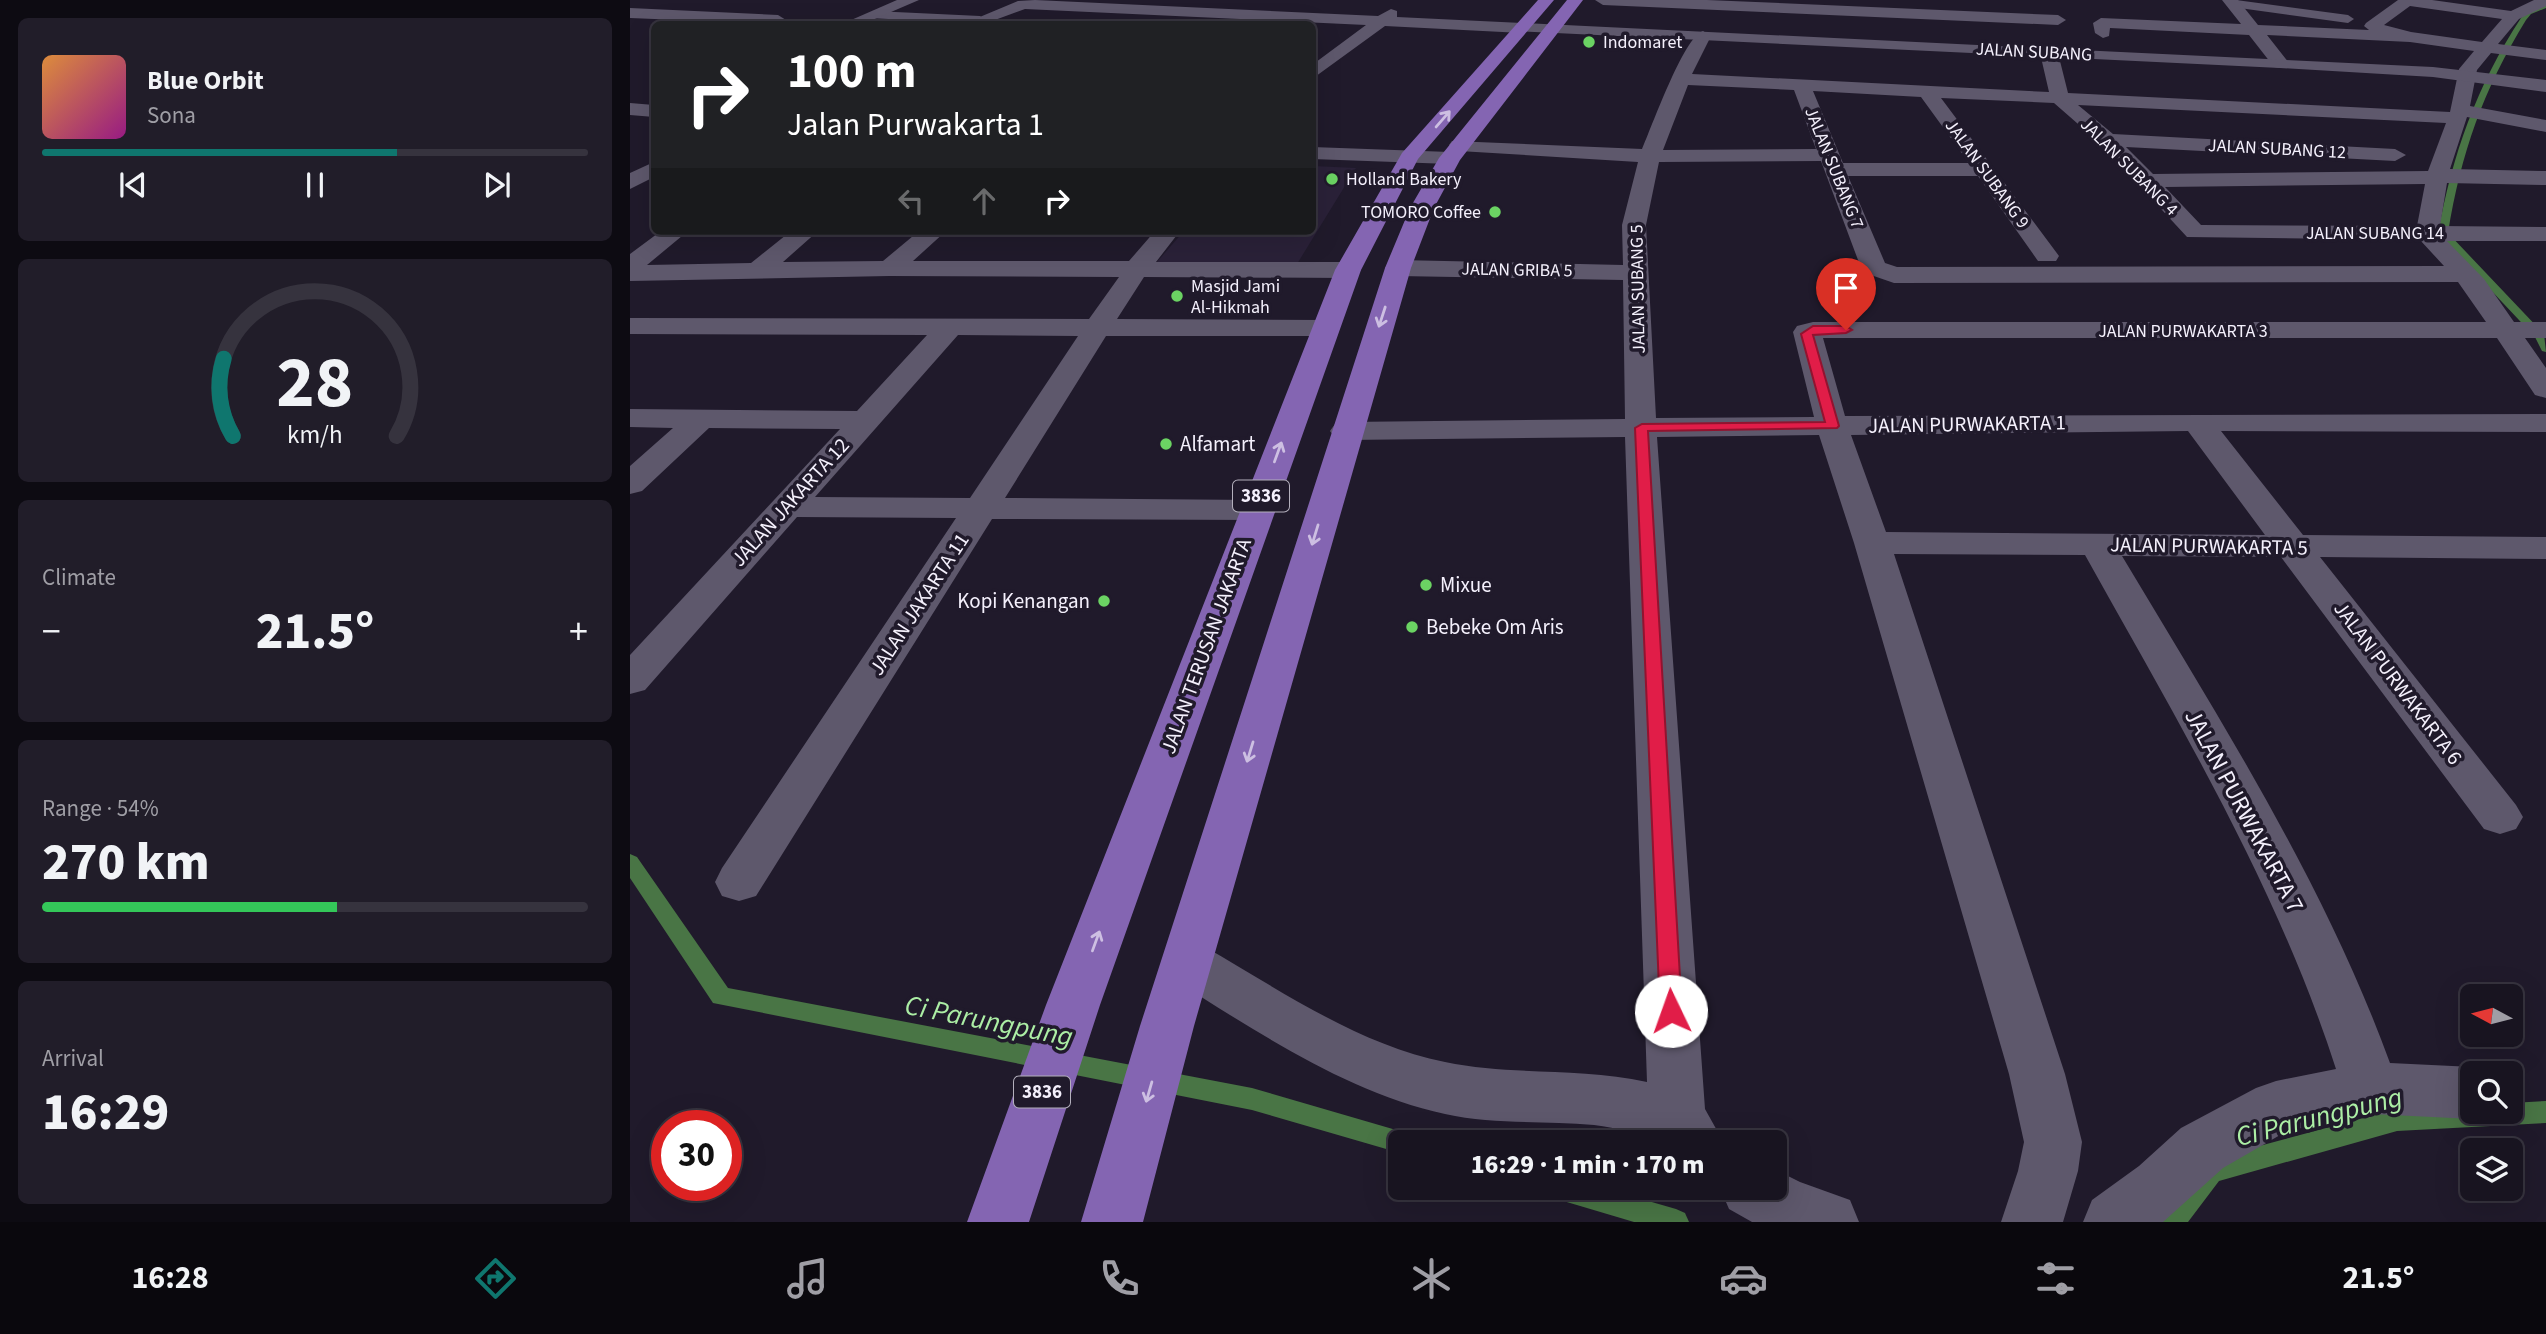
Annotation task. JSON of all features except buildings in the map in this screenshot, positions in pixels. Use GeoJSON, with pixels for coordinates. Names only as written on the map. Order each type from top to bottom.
{"type":"FeatureCollection","features":[{"type":"Feature","properties":{"kind":"main road","name":"JALAN TERUSAN JAKARTA"},"geometry":{"type":"LineString","coordinates":[[1005,1200],[1073,1005],[1324,328],[1348,270],[1409,158],[1540,19],[1575,0]]}},
{"type":"Feature","properties":{"kind":"main road","name":"JALAN TERUSAN JAKARTA"},"geometry":{"type":"LineString","coordinates":[[1118,1203],[1167,1026],[1346,431],[1398,268],[1422,208],[1540,19]]}},
{"type":"Feature","properties":{"kind":"street"},"geometry":{"type":"LineString","coordinates":[[858,21],[911,0]]}},
{"type":"Feature","properties":{"kind":"street"},"geometry":{"type":"LineString","coordinates":[[1316,71],[1407,0]]}},
{"type":"Feature","properties":{"kind":"street"},"geometry":{"type":"LineString","coordinates":[[1602,0],[2059,20]]}},
{"type":"Feature","properties":{"kind":"street"},"geometry":{"type":"LineString","coordinates":[[2231,1],[2251,30],[2280,63]]}},
{"type":"Feature","properties":{"kind":"street"},"geometry":{"type":"LineString","coordinates":[[2410,37],[2372,26],[2407,1],[2513,26]]}},
{"type":"Feature","properties":{"kind":"street","name":"JALAN SUBANG"},"geometry":{"type":"LineString","coordinates":[[978,21],[1011,6],[1062,5],[1384,20],[1540,19],[1703,36],[2280,63],[2472,76],[2546,86]]}},
{"type":"Feature","properties":{"kind":"street"},"geometry":{"type":"LineString","coordinates":[[2133,8],[2143,25]]}},
{"type":"Feature","properties":{"kind":"street"},"geometry":{"type":"LineString","coordinates":[[2544,8],[2513,26],[2490,47],[2472,76],[2450,171],[2441,234],[2463,274],[2530,330],[2546,389]]}},
{"type":"Feature","properties":{"kind":"street"},"geometry":{"type":"LineString","coordinates":[[630,13],[778,20]]}},
{"type":"Feature","properties":{"kind":"street"},"geometry":{"type":"LineString","coordinates":[[2103,33],[2101,23],[2410,37],[2546,55]]}},
{"type":"Feature","properties":{"kind":"street","name":"JALAN SUBANG 5"},"geometry":{"type":"LineString","coordinates":[[1686,1130],[1642,428],[1634,225],[1650,156],[1681,79],[1703,36]]}},
{"type":"Feature","properties":{"kind":"street"},"geometry":{"type":"LineString","coordinates":[[1316,51],[1340,53]]}},
{"type":"Feature","properties":{"kind":"street"},"geometry":{"type":"LineString","coordinates":[[2049,53],[2060,99]]}},
{"type":"Feature","properties":{"kind":"street"},"geometry":{"type":"LineString","coordinates":[[1681,79],[2060,99],[2465,113],[2546,125]]}},
{"type":"Feature","properties":{"kind":"street","name":"JALAN SUBANG 7"},"geometry":{"type":"LineString","coordinates":[[1802,87],[1874,268],[1895,275],[2463,274]]}},
{"type":"Feature","properties":{"kind":"street","name":"JALAN SUBANG 9"},"geometry":{"type":"LineString","coordinates":[[1928,93],[2047,256]]}},
{"type":"Feature","properties":{"kind":"street","name":"JALAN SUBANG 4"},"geometry":{"type":"LineString","coordinates":[[2060,99],[2108,140],[2190,229],[2205,233]]}},
{"type":"Feature","properties":{"kind":"street","name":"JALAN SUBANG 12"},"geometry":{"type":"LineString","coordinates":[[2108,140],[2450,171]]}},
{"type":"Feature","properties":{"kind":"street"},"geometry":{"type":"LineString","coordinates":[[1316,153],[1409,158],[1455,152],[1650,156],[1984,170]]}},
{"type":"Feature","properties":{"kind":"street"},"geometry":{"type":"LineString","coordinates":[[630,182],[647,169]]}},
{"type":"Feature","properties":{"kind":"street"},"geometry":{"type":"LineString","coordinates":[[2147,181],[2450,171],[2546,178]]}},
{"type":"Feature","properties":{"kind":"street","name":"JALAN SUBANG 14"},"geometry":{"type":"LineString","coordinates":[[2205,233],[2546,234]]}},
{"type":"Feature","properties":{"kind":"street"},"geometry":{"type":"LineString","coordinates":[[630,266],[671,235]]}},
{"type":"Feature","properties":{"kind":"street"},"geometry":{"type":"LineString","coordinates":[[756,272],[801,235]]}},
{"type":"Feature","properties":{"kind":"street"},"geometry":{"type":"LineString","coordinates":[[889,268],[929,235]]}},
{"type":"Feature","properties":{"kind":"street","name":"JALAN JAKARTA 11"},"geometry":{"type":"LineString","coordinates":[[739,882],[1099,325],[1138,267],[1165,235]]}},
{"type":"Feature","properties":{"kind":"street"},"geometry":{"type":"LineString","coordinates":[[630,273],[889,268],[1348,270]]}},
{"type":"Feature","properties":{"kind":"street","name":"JALAN GRIBA 5"},"geometry":{"type":"LineString","coordinates":[[1398,268],[1636,272]]}},
{"type":"Feature","properties":{"kind":"street","name":"JALAN JAKARTA 12"},"geometry":{"type":"LineString","coordinates":[[630,680],[952,325]]}},
{"type":"Feature","properties":{"kind":"street"},"geometry":{"type":"LineString","coordinates":[[630,326],[1099,325],[1324,328]]}},
{"type":"Feature","properties":{"kind":"street","name":"JALAN PURWAKARTA 3"},"geometry":{"type":"LineString","coordinates":[[1832,426],[1807,334],[1819,330],[2530,330]]}},
{"type":"Feature","properties":{"kind":"street"},"geometry":{"type":"LineString","coordinates":[[630,418],[864,420]]}},
{"type":"Feature","properties":{"kind":"street"},"geometry":{"type":"LineString","coordinates":[[630,484],[702,418]]}},
{"type":"Feature","properties":{"kind":"street","name":"JALAN PURWAKARTA 1"},"geometry":{"type":"LineString","coordinates":[[1346,431],[2197,422],[2546,423]]}},
{"type":"Feature","properties":{"kind":"street","name":"JALAN PURWAKARTA 6"},"geometry":{"type":"LineString","coordinates":[[2197,422],[2297,548],[2500,817]]}},
{"type":"Feature","properties":{"kind":"street"},"geometry":{"type":"LineString","coordinates":[[1832,426],[1872,543],[2037,1074],[2053,1142],[2048,1171],[2032,1222]]}},
{"type":"Feature","properties":{"kind":"street"},"geometry":{"type":"LineString","coordinates":[[785,507],[1256,510]]}},
{"type":"Feature","properties":{"kind":"street","name":"JALAN PURWAKARTA 5"},"geometry":{"type":"LineString","coordinates":[[1872,543],[2546,548]]}},
{"type":"Feature","properties":{"kind":"street","name":"JALAN PURWAKARTA 7"},"geometry":{"type":"LineString","coordinates":[[2097,544],[2266,843],[2337,992],[2371,1088]]}},
{"type":"Feature","properties":{"kind":"street"},"geometry":{"type":"LineString","coordinates":[[1187,962],[1289,1022],[1404,1077],[1446,1088],[1495,1095],[1621,1103],[1684,1130]]}},
{"type":"Feature","properties":{"kind":"street"},"geometry":{"type":"LineString","coordinates":[[2114,1222],[2160,1187],[2202,1148],[2276,1107],[2371,1088],[2460,1092]]}},
{"type":"Feature","properties":{"kind":"street"},"geometry":{"type":"LineString","coordinates":[[1773,1200],[1787,1208],[1828,1222]]}},
{"type":"Feature","properties":{"kind":"lane"},"geometry":{"type":"LineString","coordinates":[[2231,1],[2288,10]]}},
{"type":"Feature","properties":{"kind":"lane"},"geometry":{"type":"LineString","coordinates":[[874,15],[961,21]]}},
{"type":"Feature","properties":{"kind":"shaded area"},"geometry":{"type":"Polygon","coordinates":[[[1316,166],[1356,168],[1316,233],[1316,166]]]}},
{"type":"Feature","properties":{"kind":"shaded area"},"geometry":{"type":"Polygon","coordinates":[[[1180,235],[1315,235],[1297,264],[1156,263],[1180,235]]]}},
{"type":"Feature","properties":{"kind":"waterway"},"geometry":{"type":"LineString","coordinates":[[2546,6],[2529,13],[2523,19],[2480,96],[2454,174],[2443,234],[2540,336],[2546,349]]}},
{"type":"Feature","properties":{"kind":"waterway","name":"Ci Parungpung"},"geometry":{"type":"LineString","coordinates":[[630,862],[721,996],[1252,1099],[1388,1139]]}},
{"type":"Feature","properties":{"kind":"waterway","name":"Ci Parungpung"},"geometry":{"type":"LineString","coordinates":[[2173,1222],[2211,1171],[2397,1120],[2546,1112]]}},
{"type":"Feature","properties":{"kind":"waterway","name":"Ci Parungpung"},"geometry":{"type":"LineString","coordinates":[[1601,1200],[1676,1222]]}},
{"type":"Feature","properties":{"kind":"place","name":"Indomaret"},"geometry":{"type":"Point","coordinates":[1589,42]}},
{"type":"Feature","properties":{"kind":"place","name":"Holland Bakery"},"geometry":{"type":"Point","coordinates":[1332,179]}},
{"type":"Feature","properties":{"kind":"place","name":"TOMORO Coffee"},"geometry":{"type":"Point","coordinates":[1495,212]}},
{"type":"Feature","properties":{"kind":"place","name":"Masjid Jami Al-Hikmah"},"geometry":{"type":"Point","coordinates":[1177,296]}},
{"type":"Feature","properties":{"kind":"place","name":"Alfamart"},"geometry":{"type":"Point","coordinates":[1166,444]}},
{"type":"Feature","properties":{"kind":"place","name":"Mixue"},"geometry":{"type":"Point","coordinates":[1426,585]}},
{"type":"Feature","properties":{"kind":"place","name":"Kopi Kenangan"},"geometry":{"type":"Point","coordinates":[1104,601]}},
{"type":"Feature","properties":{"kind":"place","name":"Bebeke Om Aris"},"geometry":{"type":"Point","coordinates":[1412,627]}},
{"type":"Feature","properties":{"kind":"route"},"geometry":{"type":"LineString","coordinates":[[1671,1011],[1644,524],[1642,428],[1832,426],[1807,332],[1846,330]]}}]}
